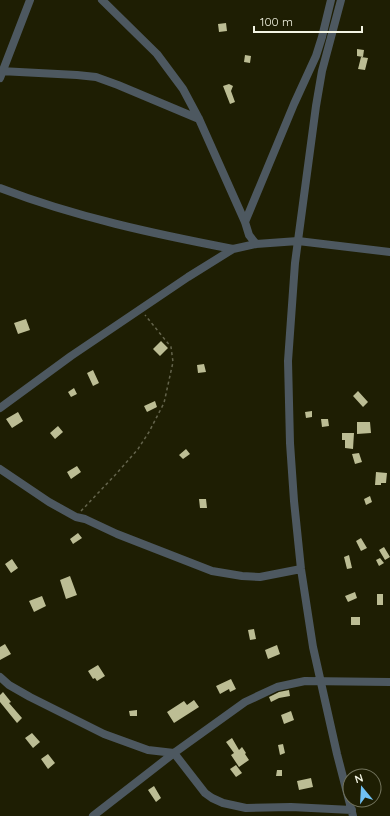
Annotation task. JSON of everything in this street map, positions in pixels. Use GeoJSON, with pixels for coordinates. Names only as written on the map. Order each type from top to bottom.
{"type":"FeatureCollection","features":[{"type":"Feature","properties":{"kind":"street"},"geometry":{"type":"LineString","coordinates":[[30,0],[1,74],[77,75],[96,78],[118,85],[199,119]]}},
{"type":"Feature","properties":{"kind":"street"},"geometry":{"type":"LineString","coordinates":[[102,0],[157,54],[183,89],[199,119],[245,222],[249,235],[256,244]]}},
{"type":"Feature","properties":{"kind":"street"},"geometry":{"type":"LineString","coordinates":[[245,222],[294,104],[316,56],[331,0]]}},
{"type":"Feature","properties":{"kind":"street"},"geometry":{"type":"LineString","coordinates":[[0,677],[10,686],[30,697],[104,734],[148,750],[174,753],[205,793],[223,803],[246,808],[310,808],[352,813],[320,681],[313,647],[301,569],[290,443],[288,361],[298,241],[322,71],[340,0]]}},
{"type":"Feature","properties":{"kind":"street"},"geometry":{"type":"LineString","coordinates":[[0,188],[48,204],[128,227],[233,249]]}},
{"type":"Feature","properties":{"kind":"street"},"geometry":{"type":"LineString","coordinates":[[0,408],[71,356],[188,277],[233,249],[256,244],[298,241],[390,252]]}},
{"type":"Feature","properties":{"kind":"street"},"geometry":{"type":"LineString","coordinates":[[0,470],[55,506],[76,517],[85,519],[117,534],[222,574],[260,577],[301,569]]}},
{"type":"Feature","properties":{"kind":"street"},"geometry":{"type":"LineString","coordinates":[[100,814],[174,753],[245,702],[256,696],[277,687],[305,681],[390,682]]}},
{"type":"Feature","properties":{"kind":"path"},"geometry":{"type":"LineString","coordinates":[[76,517],[138,448],[149,432],[164,403],[173,362],[171,347],[141,309]]}},
{"type":"Feature","properties":{"kind":"building"},"geometry":{"type":"Polygon","coordinates":[[[226,23],[227,31],[219,32],[218,24],[226,23]]]}},
{"type":"Feature","properties":{"kind":"building"},"geometry":{"type":"Polygon","coordinates":[[[357,49],[364,50],[363,57],[357,56],[357,49]]]}},
{"type":"Feature","properties":{"kind":"building"},"geometry":{"type":"Polygon","coordinates":[[[245,55],[251,56],[250,63],[244,62],[245,55]]]}},
{"type":"Feature","properties":{"kind":"building"},"geometry":{"type":"Polygon","coordinates":[[[361,57],[368,58],[365,70],[358,69],[361,57]]]}},
{"type":"Feature","properties":{"kind":"building"},"geometry":{"type":"Polygon","coordinates":[[[229,84],[233,86],[231,91],[235,102],[230,104],[223,86],[229,84]]]}},
{"type":"Feature","properties":{"kind":"building"},"geometry":{"type":"Polygon","coordinates":[[[26,319],[30,330],[18,334],[14,323],[26,319]]]}},
{"type":"Feature","properties":{"kind":"building"},"geometry":{"type":"Polygon","coordinates":[[[161,341],[168,348],[160,356],[153,349],[161,341]]]}},
{"type":"Feature","properties":{"kind":"building"},"geometry":{"type":"Polygon","coordinates":[[[204,364],[206,372],[198,373],[197,365],[204,364]]]}},
{"type":"Feature","properties":{"kind":"building"},"geometry":{"type":"Polygon","coordinates":[[[93,370],[99,383],[93,386],[87,373],[93,370]]]}},
{"type":"Feature","properties":{"kind":"building"},"geometry":{"type":"Polygon","coordinates":[[[74,388],[77,394],[71,397],[68,392],[74,388]]]}},
{"type":"Feature","properties":{"kind":"building"},"geometry":{"type":"Polygon","coordinates":[[[358,391],[368,402],[363,407],[353,396],[358,391]]]}},
{"type":"Feature","properties":{"kind":"building"},"geometry":{"type":"Polygon","coordinates":[[[155,401],[157,407],[147,412],[144,406],[155,401]]]}},
{"type":"Feature","properties":{"kind":"building"},"geometry":{"type":"Polygon","coordinates":[[[312,411],[312,417],[306,418],[305,412],[312,411]]]}},
{"type":"Feature","properties":{"kind":"building"},"geometry":{"type":"Polygon","coordinates":[[[18,412],[23,421],[12,428],[6,419],[18,412]]]}},
{"type":"Feature","properties":{"kind":"building"},"geometry":{"type":"Polygon","coordinates":[[[321,419],[328,419],[329,426],[322,427],[321,419]]]}},
{"type":"Feature","properties":{"kind":"building"},"geometry":{"type":"Polygon","coordinates":[[[357,422],[370,422],[371,433],[357,434],[357,422]]]}},
{"type":"Feature","properties":{"kind":"building"},"geometry":{"type":"Polygon","coordinates":[[[58,426],[63,432],[55,439],[50,433],[58,426]]]}},
{"type":"Feature","properties":{"kind":"building"},"geometry":{"type":"Polygon","coordinates":[[[342,433],[354,433],[353,449],[345,448],[345,440],[342,440],[342,433]]]}},
{"type":"Feature","properties":{"kind":"building"},"geometry":{"type":"Polygon","coordinates":[[[186,449],[190,454],[183,459],[179,455],[186,449]]]}},
{"type":"Feature","properties":{"kind":"building"},"geometry":{"type":"Polygon","coordinates":[[[359,453],[362,462],[355,464],[352,454],[359,453]]]}},
{"type":"Feature","properties":{"kind":"building"},"geometry":{"type":"Polygon","coordinates":[[[77,466],[81,472],[71,479],[67,472],[77,466]]]}},
{"type":"Feature","properties":{"kind":"building"},"geometry":{"type":"Polygon","coordinates":[[[376,472],[387,473],[386,483],[375,485],[376,472]]]}},
{"type":"Feature","properties":{"kind":"building"},"geometry":{"type":"Polygon","coordinates":[[[370,496],[372,502],[366,505],[364,499],[370,496]]]}},
{"type":"Feature","properties":{"kind":"building"},"geometry":{"type":"Polygon","coordinates":[[[199,499],[206,499],[207,508],[200,508],[199,499]]]}},
{"type":"Feature","properties":{"kind":"building"},"geometry":{"type":"Polygon","coordinates":[[[78,533],[82,538],[73,544],[70,539],[78,533]]]}},
{"type":"Feature","properties":{"kind":"building"},"geometry":{"type":"Polygon","coordinates":[[[361,538],[367,548],[361,551],[356,541],[361,538]]]}},
{"type":"Feature","properties":{"kind":"building"},"geometry":{"type":"Polygon","coordinates":[[[384,547],[390,557],[385,560],[379,550],[384,547]]]}},
{"type":"Feature","properties":{"kind":"building"},"geometry":{"type":"Polygon","coordinates":[[[349,555],[352,568],[347,569],[344,557],[349,555]]]}},
{"type":"Feature","properties":{"kind":"building"},"geometry":{"type":"Polygon","coordinates":[[[380,558],[384,563],[379,566],[376,560],[380,558]]]}},
{"type":"Feature","properties":{"kind":"building"},"geometry":{"type":"Polygon","coordinates":[[[12,559],[18,568],[11,573],[5,564],[12,559]]]}},
{"type":"Feature","properties":{"kind":"building"},"geometry":{"type":"Polygon","coordinates":[[[70,576],[77,595],[66,599],[60,580],[70,576]]]}},
{"type":"Feature","properties":{"kind":"building"},"geometry":{"type":"Polygon","coordinates":[[[355,592],[357,598],[348,602],[345,596],[355,592]]]}},
{"type":"Feature","properties":{"kind":"building"},"geometry":{"type":"Polygon","coordinates":[[[377,594],[383,594],[383,605],[377,605],[377,594]]]}},
{"type":"Feature","properties":{"kind":"building"},"geometry":{"type":"Polygon","coordinates":[[[42,596],[46,606],[34,612],[29,601],[42,596]]]}},
{"type":"Feature","properties":{"kind":"building"},"geometry":{"type":"Polygon","coordinates":[[[351,617],[360,617],[360,625],[351,625],[351,617]]]}},
{"type":"Feature","properties":{"kind":"building"},"geometry":{"type":"Polygon","coordinates":[[[254,629],[256,639],[250,640],[248,630],[254,629]]]}},
{"type":"Feature","properties":{"kind":"building"},"geometry":{"type":"Polygon","coordinates":[[[5,644],[11,654],[0,660],[0,647],[5,644]]]}},
{"type":"Feature","properties":{"kind":"building"},"geometry":{"type":"Polygon","coordinates":[[[277,645],[280,654],[268,659],[265,650],[277,645]]]}},
{"type":"Feature","properties":{"kind":"building"},"geometry":{"type":"Polygon","coordinates":[[[98,665],[105,676],[97,681],[95,678],[93,679],[88,671],[98,665]]]}},
{"type":"Feature","properties":{"kind":"building"},"geometry":{"type":"Polygon","coordinates":[[[231,679],[236,689],[230,692],[229,689],[220,694],[216,686],[231,679]]]}},
{"type":"Feature","properties":{"kind":"building"},"geometry":{"type":"Polygon","coordinates":[[[289,690],[290,696],[279,698],[271,702],[269,697],[279,692],[289,690]]]}},
{"type":"Feature","properties":{"kind":"building"},"geometry":{"type":"Polygon","coordinates":[[[3,692],[11,702],[9,703],[22,718],[17,723],[0,702],[0,695],[3,692]]]}},
{"type":"Feature","properties":{"kind":"building"},"geometry":{"type":"Polygon","coordinates":[[[194,700],[199,707],[174,723],[167,712],[184,701],[187,705],[194,700]]]}},
{"type":"Feature","properties":{"kind":"building"},"geometry":{"type":"Polygon","coordinates":[[[137,710],[137,716],[130,716],[129,711],[137,710]]]}},
{"type":"Feature","properties":{"kind":"building"},"geometry":{"type":"Polygon","coordinates":[[[291,711],[294,720],[284,724],[281,715],[291,711]]]}},
{"type":"Feature","properties":{"kind":"building"},"geometry":{"type":"Polygon","coordinates":[[[32,733],[40,742],[33,748],[25,738],[32,733]]]}},
{"type":"Feature","properties":{"kind":"building"},"geometry":{"type":"Polygon","coordinates":[[[232,738],[239,750],[242,747],[249,760],[239,767],[231,755],[234,753],[226,742],[232,738]]]}},
{"type":"Feature","properties":{"kind":"building"},"geometry":{"type":"Polygon","coordinates":[[[283,744],[285,753],[280,755],[278,745],[283,744]]]}},
{"type":"Feature","properties":{"kind":"building"},"geometry":{"type":"Polygon","coordinates":[[[48,754],[55,763],[48,769],[41,759],[48,754]]]}},
{"type":"Feature","properties":{"kind":"building"},"geometry":{"type":"Polygon","coordinates":[[[236,765],[242,773],[236,777],[230,769],[236,765]]]}},
{"type":"Feature","properties":{"kind":"building"},"geometry":{"type":"Polygon","coordinates":[[[277,770],[282,770],[282,776],[276,776],[277,770]]]}},
{"type":"Feature","properties":{"kind":"building"},"geometry":{"type":"Polygon","coordinates":[[[311,778],[313,787],[299,790],[297,781],[311,778]]]}},
{"type":"Feature","properties":{"kind":"building"},"geometry":{"type":"Polygon","coordinates":[[[154,786],[161,798],[156,802],[148,790],[154,786]]]}}]}
